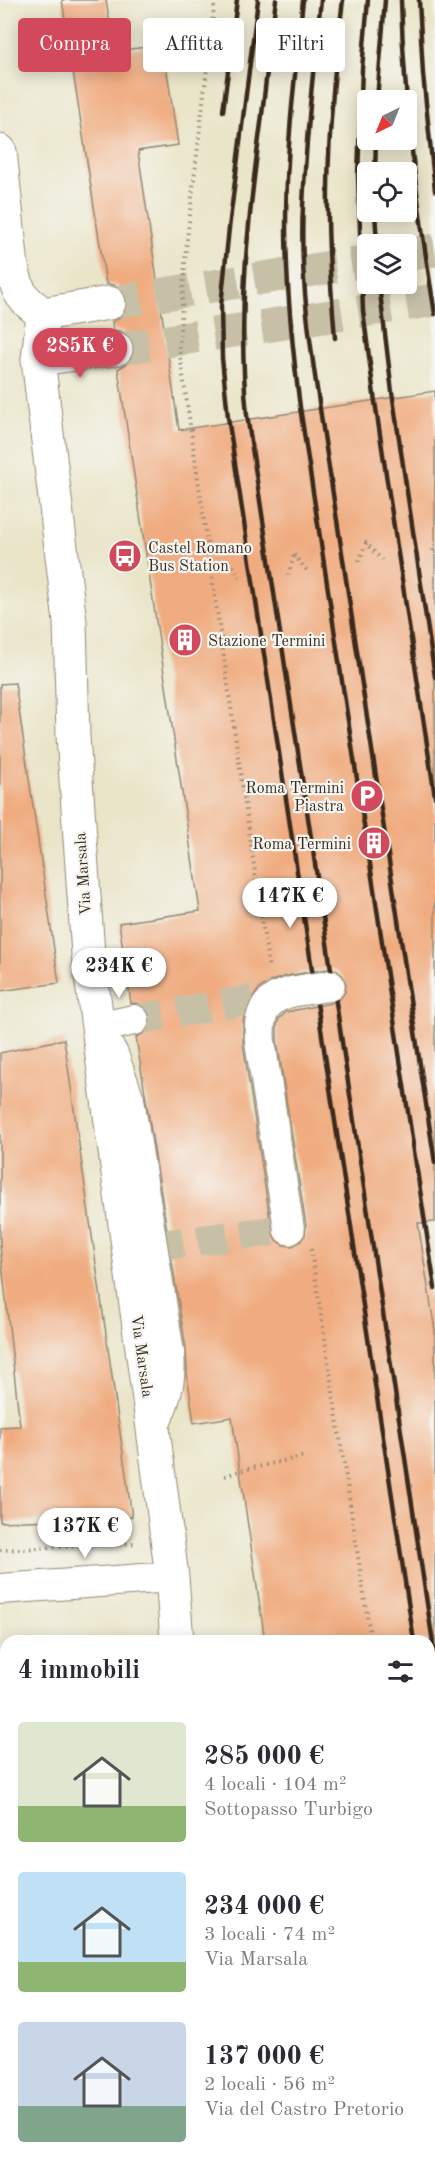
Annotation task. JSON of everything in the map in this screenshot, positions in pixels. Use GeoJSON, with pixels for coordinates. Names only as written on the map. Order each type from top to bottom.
{"type":"FeatureCollection","features":[{"type":"Feature","properties":{"kind":"main road"},"geometry":{"type":"LineString","coordinates":[[0,152],[12,267],[24,300],[43,314],[109,303]]}},
{"type":"Feature","properties":{"kind":"main road","name":"Via Marsala"},"geometry":{"type":"LineString","coordinates":[[43,314],[38,359],[68,603],[73,736],[84,910],[97,1028],[168,1541],[177,1635]]}},
{"type":"Feature","properties":{"kind":"main road"},"geometry":{"type":"LineString","coordinates":[[38,359],[116,349]]}},
{"type":"Feature","properties":{"kind":"street"},"geometry":{"type":"LineString","coordinates":[[299,1234],[260,1041],[260,1022],[266,1006],[279,995],[330,986]]}},
{"type":"Feature","properties":{"kind":"street"},"geometry":{"type":"LineString","coordinates":[[97,1028],[134,1020]]}},
{"type":"Feature","properties":{"kind":"street"},"geometry":{"type":"LineString","coordinates":[[0,1589],[172,1577]]}},
{"type":"Feature","properties":{"kind":"path"},"geometry":{"type":"LineString","coordinates":[[215,0],[186,248],[179,348],[269,972]]}},
{"type":"Feature","properties":{"kind":"path"},"geometry":{"type":"LineString","coordinates":[[359,561],[366,543],[382,560]]}},
{"type":"Feature","properties":{"kind":"path"},"geometry":{"type":"LineString","coordinates":[[433,552],[435,545]]}},
{"type":"Feature","properties":{"kind":"path"},"geometry":{"type":"LineString","coordinates":[[288,575],[294,555],[309,573]]}},
{"type":"Feature","properties":{"kind":"path"},"geometry":{"type":"LineString","coordinates":[[233,566],[241,581]]}},
{"type":"Feature","properties":{"kind":"path"},"geometry":{"type":"LineString","coordinates":[[213,569],[213,583]]}},
{"type":"Feature","properties":{"kind":"path"},"geometry":{"type":"LineString","coordinates":[[299,1234],[370,1635]]}},
{"type":"Feature","properties":{"kind":"path"},"geometry":{"type":"LineString","coordinates":[[225,1476],[240,1470],[305,1456]]}},
{"type":"Feature","properties":{"kind":"path"},"geometry":{"type":"LineString","coordinates":[[0,1550],[168,1541]]}},
{"type":"Feature","properties":{"kind":"building"},"geometry":{"type":"Polygon","coordinates":[[[62,0],[106,0],[109,18],[65,18],[62,0]]]}},
{"type":"Feature","properties":{"kind":"building"},"geometry":{"type":"Polygon","coordinates":[[[143,47],[143,72],[167,72],[178,145],[138,151],[179,430],[435,391],[435,1222],[418,1223],[435,1331],[435,1635],[264,1635],[232,1417],[194,1423],[186,1349],[136,1037],[146,1032],[150,1026],[151,1017],[146,1008],[140,1004],[131,1003],[119,923],[200,911],[118,369],[133,357],[134,346],[130,337],[124,332],[113,330],[112,322],[121,317],[128,301],[123,291],[115,285],[106,284],[73,72],[131,72],[131,49],[143,47]],[[327,969],[286,976],[269,982],[259,989],[249,1002],[243,1020],[243,1043],[272,1232],[276,1240],[283,1245],[292,1246],[300,1242],[305,1235],[306,1226],[277,1040],[277,1026],[279,1019],[286,1012],[331,1003],[340,999],[345,992],[346,984],[343,976],[336,970],[327,969]]]}},
{"type":"Feature","properties":{"kind":"building"},"geometry":{"type":"Polygon","coordinates":[[[15,683],[59,983],[0,991],[0,684],[15,683]]]}},
{"type":"Feature","properties":{"kind":"building"},"geometry":{"type":"Polygon","coordinates":[[[64,1039],[132,1517],[0,1522],[0,1427],[20,1426],[0,1246],[0,1053],[64,1039]]]}},
{"type":"Feature","properties":{"kind":"tunnel"},"geometry":{"type":"LineString","coordinates":[[417,253],[435,250]]}},
{"type":"Feature","properties":{"kind":"tunnel"},"geometry":{"type":"LineString","coordinates":[[109,303],[357,263]]}},
{"type":"Feature","properties":{"kind":"tunnel"},"geometry":{"type":"LineString","coordinates":[[116,349],[435,300]]}},
{"type":"Feature","properties":{"kind":"tunnel"},"geometry":{"type":"LineString","coordinates":[[134,1020],[272,996]]}},
{"type":"Feature","properties":{"kind":"tunnel"},"geometry":{"type":"LineString","coordinates":[[153,1246],[289,1229]]}},
{"type":"Feature","properties":{"kind":"railway"},"geometry":{"type":"LineString","coordinates":[[223,111],[237,0]]}},
{"type":"Feature","properties":{"kind":"railway"},"geometry":{"type":"LineString","coordinates":[[258,0],[221,306],[222,358],[228,417],[413,1635]]}},
{"type":"Feature","properties":{"kind":"railway"},"geometry":{"type":"LineString","coordinates":[[276,0],[245,268],[243,341],[247,415],[432,1635]]}},
{"type":"Feature","properties":{"kind":"railway"},"geometry":{"type":"LineString","coordinates":[[303,0],[286,196],[287,270],[292,338],[300,407],[435,1288]]}},
{"type":"Feature","properties":{"kind":"railway"},"geometry":{"type":"LineString","coordinates":[[321,0],[310,103],[303,206],[302,249],[307,313],[435,1163]]}},
{"type":"Feature","properties":{"kind":"railway"},"geometry":{"type":"LineString","coordinates":[[335,338],[328,187],[333,93],[343,0]]}},
{"type":"Feature","properties":{"kind":"railway"},"geometry":{"type":"LineString","coordinates":[[368,0],[362,69],[358,175],[363,311],[435,797]]}},
{"type":"Feature","properties":{"kind":"railway"},"geometry":{"type":"LineString","coordinates":[[378,90],[385,0]]}},
{"type":"Feature","properties":{"kind":"railway"},"geometry":{"type":"LineString","coordinates":[[401,0],[405,79],[413,158],[435,314]]}},
{"type":"Feature","properties":{"kind":"railway"},"geometry":{"type":"LineString","coordinates":[[419,0],[423,74],[435,191]]}},
{"type":"Feature","properties":{"kind":"railway"},"geometry":{"type":"LineString","coordinates":[[375,162],[376,150]]}},
{"type":"Feature","properties":{"kind":"railway"},"geometry":{"type":"LineString","coordinates":[[376,222],[376,234]]}},
{"type":"Feature","properties":{"kind":"railway"},"geometry":{"type":"LineString","coordinates":[[380,294],[392,392],[435,677]]}},
{"type":"Feature","properties":{"kind":"place","name":"Castel Romano Bus Station"},"geometry":{"type":"Point","coordinates":[125,556]}},
{"type":"Feature","properties":{"kind":"place","name":"Stazione Termini"},"geometry":{"type":"Point","coordinates":[185,640]}},
{"type":"Feature","properties":{"kind":"place","name":"Roma Termini Piastra"},"geometry":{"type":"Point","coordinates":[367,796]}},
{"type":"Feature","properties":{"kind":"place","name":"Roma Termini"},"geometry":{"type":"Point","coordinates":[374,843]}}]}
